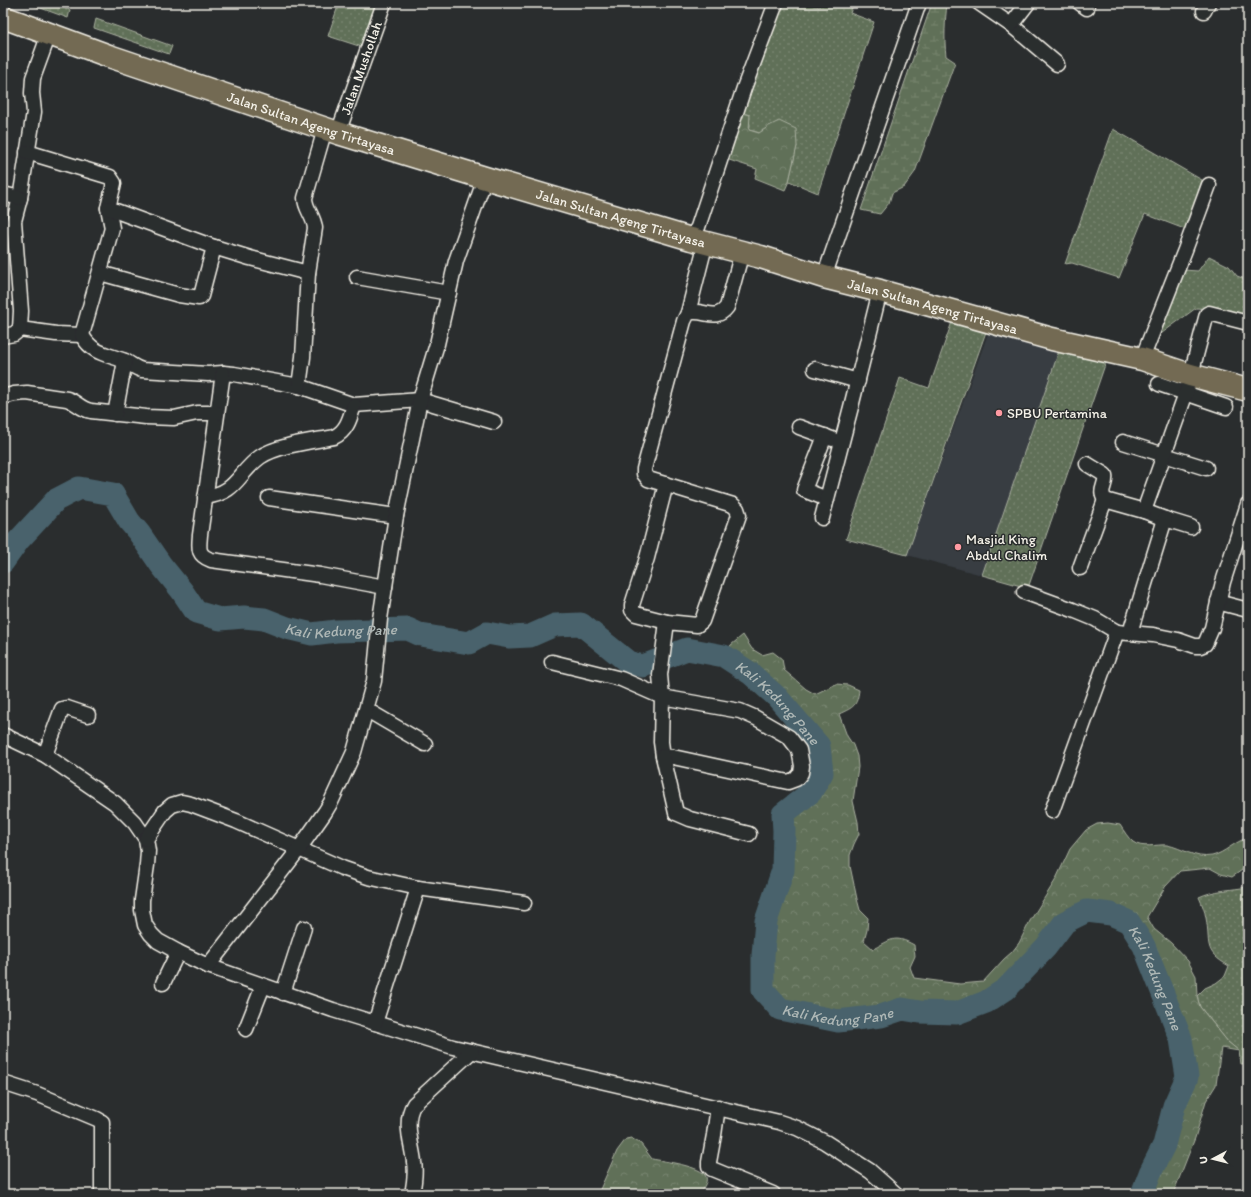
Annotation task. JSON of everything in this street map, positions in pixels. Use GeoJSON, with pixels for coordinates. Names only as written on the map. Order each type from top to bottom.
{"type":"FeatureCollection","features":[{"type":"Feature","properties":{"kind":"main road","name":"Jalan Sultan Ageng Tirtayasa"},"geometry":{"type":"LineString","coordinates":[[3,17],[109,56],[338,123],[485,178],[698,236],[742,252],[826,272],[880,291],[1052,339],[1144,352],[1190,374],[1248,390]]}},
{"type":"Feature","properties":{"kind":"street","name":"Jalan Mushollah"},"geometry":{"type":"LineString","coordinates":[[299,386],[303,357],[308,273],[315,228],[314,221],[305,203],[305,198],[338,123],[384,3]]}},
{"type":"Feature","properties":{"kind":"street"},"geometry":{"type":"LineString","coordinates":[[666,484],[647,558],[632,605],[632,610],[636,614],[666,627],[697,625],[702,621],[739,515],[737,509],[733,505],[666,484],[648,479],[644,474],[644,469],[684,321],[688,313],[698,236],[703,212],[744,88],[776,3]]}},
{"type":"Feature","properties":{"kind":"street"},"geometry":{"type":"LineString","coordinates":[[826,272],[920,3]]}},
{"type":"Feature","properties":{"kind":"street"},"geometry":{"type":"LineString","coordinates":[[979,3],[1011,26],[1057,64]]}},
{"type":"Feature","properties":{"kind":"street"},"geometry":{"type":"LineString","coordinates":[[1011,26],[1028,3]]}},
{"type":"Feature","properties":{"kind":"street"},"geometry":{"type":"LineString","coordinates":[[3,336],[14,334],[20,329],[21,311],[14,221],[20,198],[34,112],[32,93],[33,78],[49,34]]}},
{"type":"Feature","properties":{"kind":"street"},"geometry":{"type":"LineString","coordinates":[[28,152],[110,177],[114,183],[108,208],[112,228],[82,335],[86,342],[96,351],[125,361],[142,370],[234,374],[299,386],[360,406],[420,400],[494,422]]}},
{"type":"Feature","properties":{"kind":"street"},"geometry":{"type":"LineString","coordinates":[[208,966],[299,849],[331,802],[354,752],[374,681],[380,618],[396,516],[420,400],[437,344],[456,261],[485,178]]}},
{"type":"Feature","properties":{"kind":"street"},"geometry":{"type":"LineString","coordinates":[[1144,352],[1209,185]]}},
{"type":"Feature","properties":{"kind":"street"},"geometry":{"type":"LineString","coordinates":[[3,194],[20,198]]}},
{"type":"Feature","properties":{"kind":"street"},"geometry":{"type":"LineString","coordinates":[[108,208],[214,247],[308,273]]}},
{"type":"Feature","properties":{"kind":"street"},"geometry":{"type":"LineString","coordinates":[[100,273],[199,298],[201,296],[214,247]]}},
{"type":"Feature","properties":{"kind":"street"},"geometry":{"type":"LineString","coordinates":[[688,313],[693,311],[716,315],[723,312],[727,307],[742,252]]}},
{"type":"Feature","properties":{"kind":"street"},"geometry":{"type":"LineString","coordinates":[[357,278],[449,293]]}},
{"type":"Feature","properties":{"kind":"street"},"geometry":{"type":"LineString","coordinates":[[822,518],[880,291]]}},
{"type":"Feature","properties":{"kind":"street"},"geometry":{"type":"LineString","coordinates":[[1144,511],[1165,456],[1207,314],[1210,313],[1248,323]]}},
{"type":"Feature","properties":{"kind":"street"},"geometry":{"type":"LineString","coordinates":[[20,329],[56,334],[82,335]]}},
{"type":"Feature","properties":{"kind":"street"},"geometry":{"type":"LineString","coordinates":[[115,414],[125,361]]}},
{"type":"Feature","properties":{"kind":"street"},"geometry":{"type":"LineString","coordinates":[[816,369],[858,381]]}},
{"type":"Feature","properties":{"kind":"street"},"geometry":{"type":"LineString","coordinates":[[223,373],[199,545],[199,551],[202,555],[211,560],[320,575],[385,587]]}},
{"type":"Feature","properties":{"kind":"street"},"geometry":{"type":"LineString","coordinates":[[1160,384],[1190,374]]}},
{"type":"Feature","properties":{"kind":"street"},"geometry":{"type":"LineString","coordinates":[[1190,374],[1226,407]]}},
{"type":"Feature","properties":{"kind":"street"},"geometry":{"type":"LineString","coordinates":[[3,397],[27,393],[67,399],[84,410],[146,417],[174,418],[197,413],[217,413]]}},
{"type":"Feature","properties":{"kind":"street"},"geometry":{"type":"LineString","coordinates":[[205,497],[216,496],[227,490],[260,457],[270,452],[283,447],[334,438],[340,435],[345,429],[354,405]]}},
{"type":"Feature","properties":{"kind":"street"},"geometry":{"type":"LineString","coordinates":[[799,427],[842,442]]}},
{"type":"Feature","properties":{"kind":"street"},"geometry":{"type":"LineString","coordinates":[[825,436],[804,490],[828,499]]}},
{"type":"Feature","properties":{"kind":"street"},"geometry":{"type":"LineString","coordinates":[[1123,442],[1206,468]]}},
{"type":"Feature","properties":{"kind":"street"},"geometry":{"type":"LineString","coordinates":[[1087,464],[1105,475],[1106,478],[1102,496],[1106,500],[1190,527]]}},
{"type":"Feature","properties":{"kind":"street"},"geometry":{"type":"LineString","coordinates":[[269,498],[396,516]]}},
{"type":"Feature","properties":{"kind":"street"},"geometry":{"type":"LineString","coordinates":[[1080,568],[1106,500]]}},
{"type":"Feature","properties":{"kind":"street"},"geometry":{"type":"LineString","coordinates":[[1024,592],[1095,619],[1117,632],[1153,635],[1178,640],[1195,646],[1203,646],[1208,638],[1223,582],[1248,504]]}},
{"type":"Feature","properties":{"kind":"street"},"geometry":{"type":"LineString","coordinates":[[1132,626],[1165,519]]}},
{"type":"Feature","properties":{"kind":"street"},"geometry":{"type":"LineString","coordinates":[[1218,600],[1225,604],[1248,610]]}},
{"type":"Feature","properties":{"kind":"street"},"geometry":{"type":"LineString","coordinates":[[666,627],[660,675],[662,697],[661,742],[676,813],[690,819],[749,834]]}},
{"type":"Feature","properties":{"kind":"street"},"geometry":{"type":"LineString","coordinates":[[1052,811],[1117,632]]}},
{"type":"Feature","properties":{"kind":"street"},"geometry":{"type":"LineString","coordinates":[[552,662],[621,679],[662,697],[740,712],[756,718],[789,737],[799,750],[802,766],[801,774],[796,779],[788,782],[663,756]]}},
{"type":"Feature","properties":{"kind":"street"},"geometry":{"type":"LineString","coordinates":[[45,755],[62,709],[67,708],[88,715]]}},
{"type":"Feature","properties":{"kind":"street"},"geometry":{"type":"LineString","coordinates":[[367,710],[425,744]]}},
{"type":"Feature","properties":{"kind":"street"},"geometry":{"type":"LineString","coordinates":[[3,735],[45,755],[115,803],[134,823],[146,839],[148,851],[142,900],[145,925],[158,941],[178,952],[208,966],[263,986],[453,1047],[472,1050],[718,1107],[797,1128],[825,1142],[870,1171],[896,1194]]}},
{"type":"Feature","properties":{"kind":"street"},"geometry":{"type":"LineString","coordinates":[[146,839],[165,810],[172,805],[182,802],[229,819],[357,874],[418,888],[524,903]]}},
{"type":"Feature","properties":{"kind":"street"},"geometry":{"type":"LineString","coordinates":[[375,1023],[418,888]]}},
{"type":"Feature","properties":{"kind":"street"},"geometry":{"type":"LineString","coordinates":[[284,992],[304,928]]}},
{"type":"Feature","properties":{"kind":"street"},"geometry":{"type":"LineString","coordinates":[[163,983],[178,952]]}},
{"type":"Feature","properties":{"kind":"street"},"geometry":{"type":"LineString","coordinates":[[246,1029],[263,986]]}},
{"type":"Feature","properties":{"kind":"street"},"geometry":{"type":"LineString","coordinates":[[412,1194],[415,1164],[409,1131],[410,1110],[414,1104],[472,1050]]}},
{"type":"Feature","properties":{"kind":"street"},"geometry":{"type":"LineString","coordinates":[[3,1083],[44,1097],[97,1118],[102,1122],[102,1194]]}},
{"type":"Feature","properties":{"kind":"street"},"geometry":{"type":"LineString","coordinates":[[718,1107],[709,1166],[712,1169],[773,1194]]}},
{"type":"Feature","properties":{"kind":"shaded area"},"geometry":{"type":"Polygon","coordinates":[[[990,328],[1061,345],[982,575],[907,555],[990,328]]]}},
{"type":"Feature","properties":{"kind":"green space"},"geometry":{"type":"Polygon","coordinates":[[[27,3],[48,3],[70,10],[68,18],[27,3]]]}},
{"type":"Feature","properties":{"kind":"green space"},"geometry":{"type":"Polygon","coordinates":[[[339,3],[380,3],[365,48],[328,36],[339,3]]]}},
{"type":"Feature","properties":{"kind":"green space"},"geometry":{"type":"Polygon","coordinates":[[[783,3],[806,3],[819,7],[820,3],[854,3],[850,13],[874,22],[818,193],[789,181],[797,146],[769,126],[760,133],[749,130],[750,124],[743,113],[783,3]]]}},
{"type":"Feature","properties":{"kind":"green space"},"geometry":{"type":"Polygon","coordinates":[[[932,3],[947,4],[945,30],[946,56],[955,62],[915,172],[904,187],[892,193],[889,203],[880,214],[861,210],[932,3]]]}},
{"type":"Feature","properties":{"kind":"green space"},"geometry":{"type":"Polygon","coordinates":[[[96,19],[172,46],[169,54],[94,28],[96,19]]]}},
{"type":"Feature","properties":{"kind":"green space"},"geometry":{"type":"Polygon","coordinates":[[[743,113],[750,115],[749,130],[759,133],[779,121],[796,129],[797,146],[789,181],[785,190],[755,178],[757,169],[726,159],[743,113]]]}},
{"type":"Feature","properties":{"kind":"green space"},"geometry":{"type":"Polygon","coordinates":[[[1113,129],[1202,180],[1187,230],[1145,214],[1119,278],[1072,263],[1065,264],[1113,129]]]}},
{"type":"Feature","properties":{"kind":"green space"},"geometry":{"type":"Polygon","coordinates":[[[1209,256],[1229,266],[1237,276],[1248,280],[1248,318],[1214,309],[1196,308],[1158,336],[1183,270],[1198,271],[1209,256]]]}},
{"type":"Feature","properties":{"kind":"green space"},"geometry":{"type":"Polygon","coordinates":[[[953,319],[987,329],[907,555],[846,539],[900,378],[929,388],[953,319]]]}},
{"type":"Feature","properties":{"kind":"green space"},"geometry":{"type":"Polygon","coordinates":[[[1061,345],[1107,359],[1028,588],[982,575],[1061,345]]]}},
{"type":"Feature","properties":{"kind":"green space"},"geometry":{"type":"Polygon","coordinates":[[[743,635],[752,649],[762,655],[773,652],[782,659],[784,670],[806,689],[815,694],[836,684],[848,685],[859,690],[856,703],[848,710],[839,714],[847,736],[853,745],[857,756],[858,767],[853,801],[859,834],[850,855],[850,866],[860,910],[868,918],[864,941],[873,949],[889,941],[897,939],[914,945],[915,956],[910,967],[914,978],[960,984],[983,982],[1019,943],[1030,921],[1055,881],[1070,849],[1086,830],[1097,824],[1108,823],[1120,825],[1129,838],[1137,844],[1145,846],[1173,846],[1194,855],[1206,857],[1226,850],[1248,838],[1248,855],[1244,856],[1245,868],[1232,877],[1221,874],[1210,868],[1180,871],[1165,887],[1147,917],[1154,929],[1171,943],[1188,961],[1196,976],[1197,996],[1200,1007],[1228,1042],[1239,1051],[1221,1048],[1216,1085],[1206,1101],[1195,1138],[1173,1194],[1147,1194],[1168,1146],[1179,1108],[1191,1078],[1185,1038],[1148,943],[1132,918],[1112,909],[1086,906],[1062,918],[1042,944],[1003,985],[984,997],[956,1009],[902,1005],[880,1011],[838,1016],[783,1005],[768,988],[768,956],[771,922],[787,871],[788,816],[814,795],[827,775],[824,744],[781,694],[753,669],[726,652],[731,645],[743,635]]]}},
{"type":"Feature","properties":{"kind":"green space"},"geometry":{"type":"Polygon","coordinates":[[[1248,887],[1248,1063],[1241,1064],[1239,1051],[1228,1042],[1200,1007],[1197,996],[1205,988],[1216,983],[1225,976],[1229,966],[1220,961],[1211,951],[1208,940],[1206,915],[1199,897],[1217,892],[1248,887]]]}},
{"type":"Feature","properties":{"kind":"green space"},"geometry":{"type":"Polygon","coordinates":[[[631,1138],[641,1144],[652,1159],[690,1167],[703,1173],[706,1177],[706,1181],[699,1194],[598,1194],[617,1151],[626,1139],[631,1138]]]}},
{"type":"Feature","properties":{"kind":"waterway","name":"Kali Kedung Pane"},"geometry":{"type":"LineString","coordinates":[[3,562],[18,541],[56,500],[79,488],[113,494],[129,521],[196,612],[220,619],[244,617],[264,619],[287,628],[312,634],[336,631],[408,629],[421,635],[469,643],[487,633],[509,637],[530,636],[555,625],[581,624],[628,662],[643,666],[687,649],[724,656],[750,673],[777,697],[819,746],[822,773],[811,792],[783,814],[783,870],[766,921],[763,955],[763,990],[780,1009],[838,1021],[881,1016],[902,1009],[920,1012],[957,1013],[986,1002],[1006,989],[1046,947],[1065,922],[1087,911],[1111,914],[1129,922],[1144,946],[1181,1039],[1187,1077],[1174,1106],[1164,1145],[1150,1173],[1142,1194]]}},
{"type":"Feature","properties":{"kind":"place","name":"SPBU Pertamina"},"geometry":{"type":"Point","coordinates":[999,413]}},
{"type":"Feature","properties":{"kind":"place","name":"Masjid King Abdul Chalim"},"geometry":{"type":"Point","coordinates":[958,547]}}]}
